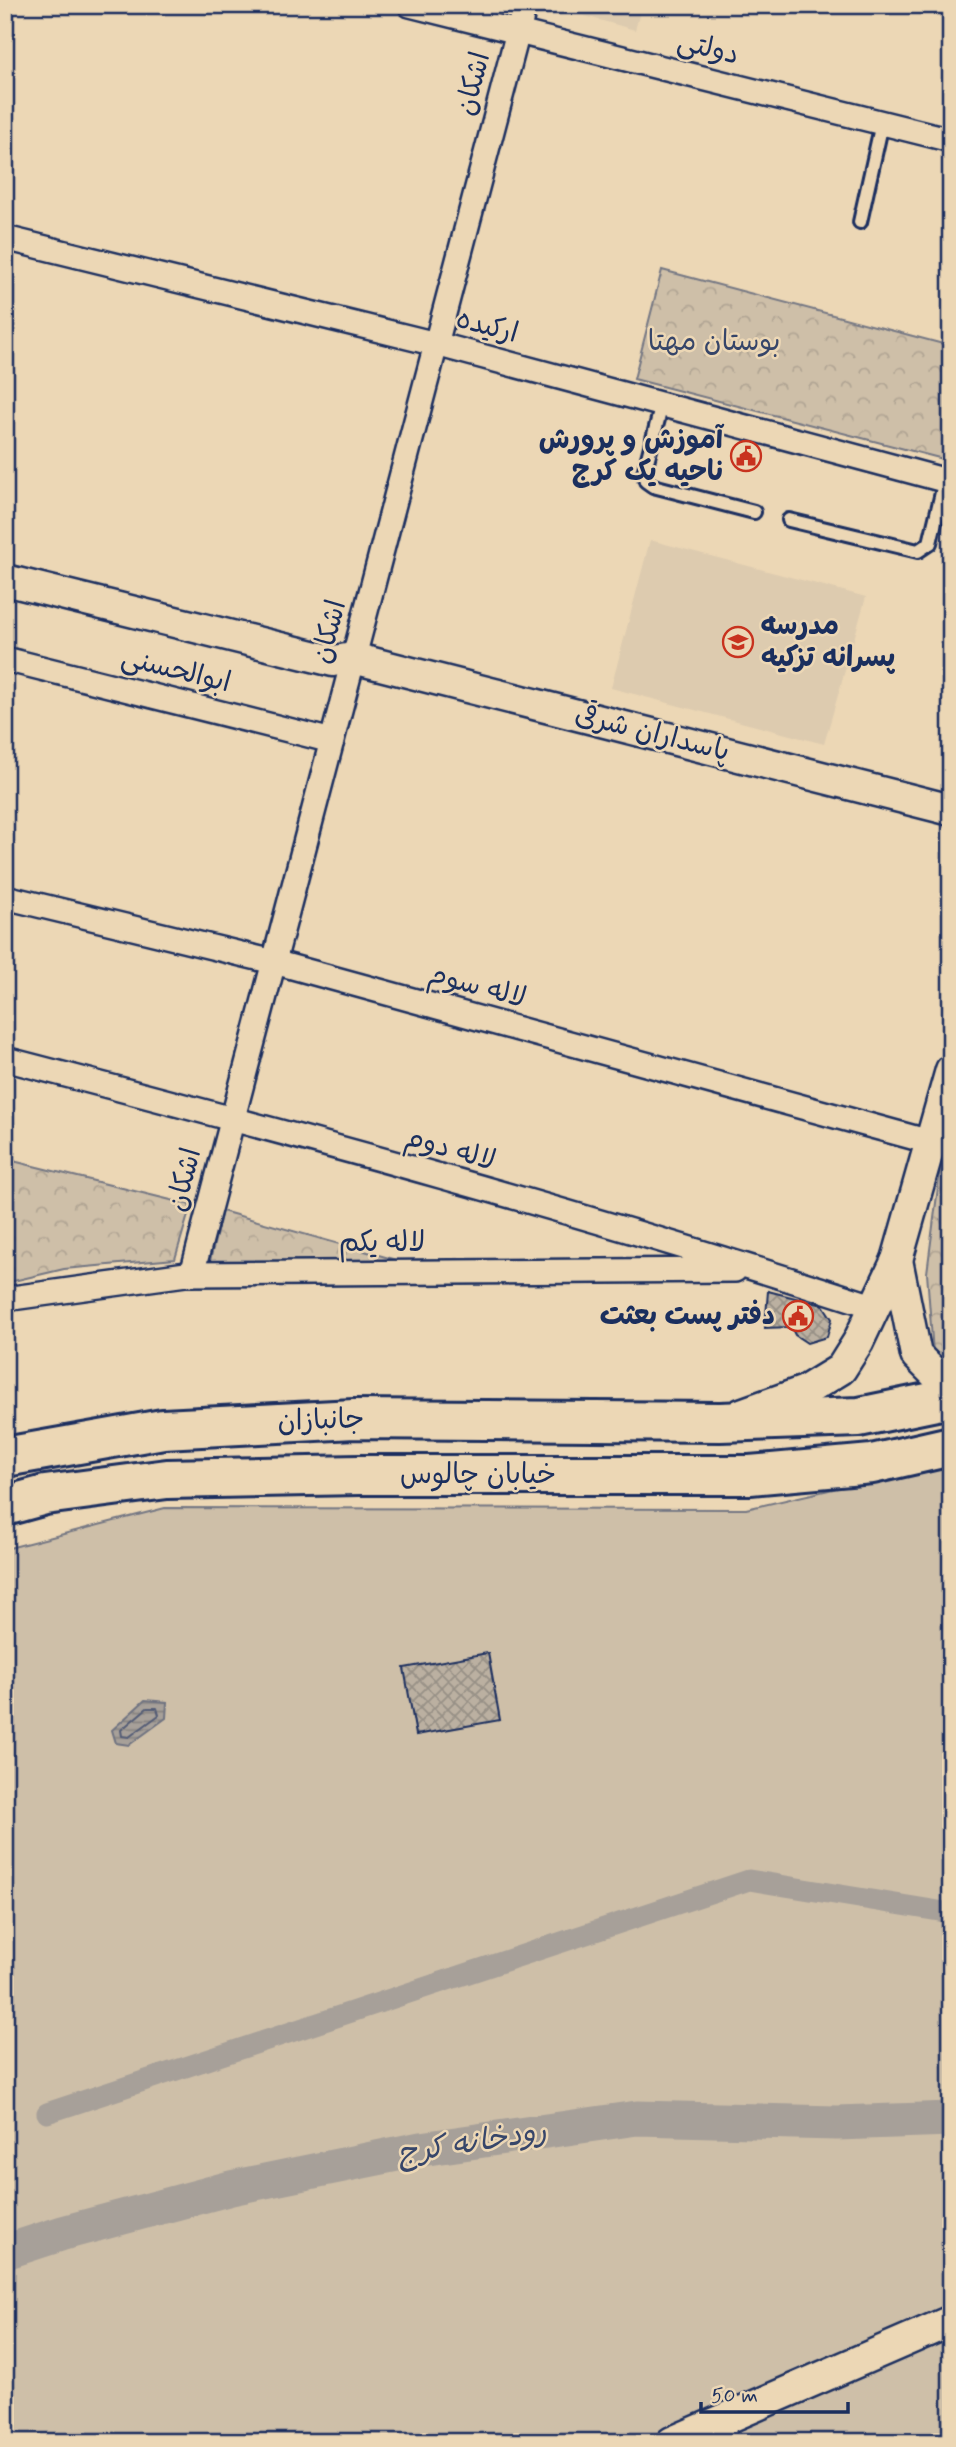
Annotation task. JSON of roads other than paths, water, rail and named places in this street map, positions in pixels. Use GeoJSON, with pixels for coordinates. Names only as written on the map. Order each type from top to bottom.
{"type":"FeatureCollection","features":[{"type":"Feature","properties":{"kind":"highway"},"geometry":{"type":"LineString","coordinates":[[720,1422],[859,1417],[951,1398]]}},
{"type":"Feature","properties":{"kind":"highway"},"geometry":{"type":"LineString","coordinates":[[354,1419],[359,1475]]}},
{"type":"Feature","properties":{"kind":"highway","name":"جانبازان"},"geometry":{"type":"LineString","coordinates":[[5,1457],[163,1429],[354,1419],[720,1422]]}},
{"type":"Feature","properties":{"kind":"highway","name":"خیابان چالوس"},"geometry":{"type":"LineString","coordinates":[[5,1506],[45,1495],[167,1479],[359,1475],[750,1475],[872,1464],[951,1446]]}},
{"type":"Feature","properties":{"kind":"street","name":"دولتی"},"geometry":{"type":"LineString","coordinates":[[410,5],[951,140]]}},
{"type":"Feature","properties":{"kind":"street","name":"اشکان"},"geometry":{"type":"LineString","coordinates":[[192,1274],[525,5]]}},
{"type":"Feature","properties":{"kind":"street","name":"ارکیده"},"geometry":{"type":"LineString","coordinates":[[5,238],[436,344],[948,481]]}},
{"type":"Feature","properties":{"kind":"street","name":"پاسداران شرقی"},"geometry":{"type":"LineString","coordinates":[[5,561],[340,648],[354,658],[951,810]]}},
{"type":"Feature","properties":{"kind":"street","name":"پاسداران شرقی"},"geometry":{"type":"LineString","coordinates":[[5,580],[333,661],[354,658]]}},
{"type":"Feature","properties":{"kind":"street","name":"ابوالحسنی"},"geometry":{"type":"LineString","coordinates":[[5,659],[332,741]]}},
{"type":"Feature","properties":{"kind":"street","name":"لاله سوم"},"geometry":{"type":"LineString","coordinates":[[5,897],[274,962],[930,1142]]}},
{"type":"Feature","properties":{"kind":"street","name":"لاله دوم"},"geometry":{"type":"LineString","coordinates":[[5,1059],[232,1118],[760,1270],[876,1307]]}},
{"type":"Feature","properties":{"kind":"street"},"geometry":{"type":"LineString","coordinates":[[720,1422],[805,1391],[841,1369],[876,1307],[897,1260],[951,1070]]}},
{"type":"Feature","properties":{"kind":"street"},"geometry":{"type":"LineString","coordinates":[[897,1260],[916,1355],[951,1390]]}},
{"type":"Feature","properties":{"kind":"street","name":"لاله یکم"},"geometry":{"type":"LineString","coordinates":[[5,1299],[192,1274],[760,1270]]}},
{"type":"Feature","properties":{"kind":"street"},"geometry":{"type":"LineString","coordinates":[[672,2442],[721,2432],[951,2321]]}},
{"type":"Feature","properties":{"kind":"lane"},"geometry":{"type":"LineString","coordinates":[[860,222],[882,123]]}},
{"type":"Feature","properties":{"kind":"lane"},"geometry":{"type":"LineString","coordinates":[[662,404],[644,473],[646,481],[653,486],[754,512]]}},
{"type":"Feature","properties":{"kind":"lane"},"geometry":{"type":"LineString","coordinates":[[789,520],[918,551],[929,543],[948,481]]}},
{"type":"Feature","properties":{"kind":"water"},"geometry":{"type":"Polygon","coordinates":[[[145,1700],[167,1702],[166,1718],[129,1745],[116,1743],[112,1730],[145,1700]]]}},
{"type":"Feature","properties":{"kind":"waterway"},"geometry":{"type":"LineString","coordinates":[[47,2113],[749,1880],[951,1913]]}},
{"type":"Feature","properties":{"kind":"waterway","name":"رودخانه کرج"},"geometry":{"type":"LineString","coordinates":[[5,2252],[63,2233],[231,2188],[421,2149],[637,2118],[837,2123],[951,2119]]}},
{"type":"Feature","properties":{"kind":"place","name":"آموزش و پرورش ناحیه یک کرج"},"geometry":{"type":"Point","coordinates":[746,456]}},
{"type":"Feature","properties":{"kind":"place","name":"مدرسه پسرانه تزکیه"},"geometry":{"type":"Point","coordinates":[738,642]}},
{"type":"Feature","properties":{"kind":"place","name":"دفتر پست بعثت"},"geometry":{"type":"Point","coordinates":[798,1316]}},
{"type":"Feature","properties":{"kind":"park label","name":"بوستان مهتا"},"geometry":{"type":"Point","coordinates":[714,342]}}]}
